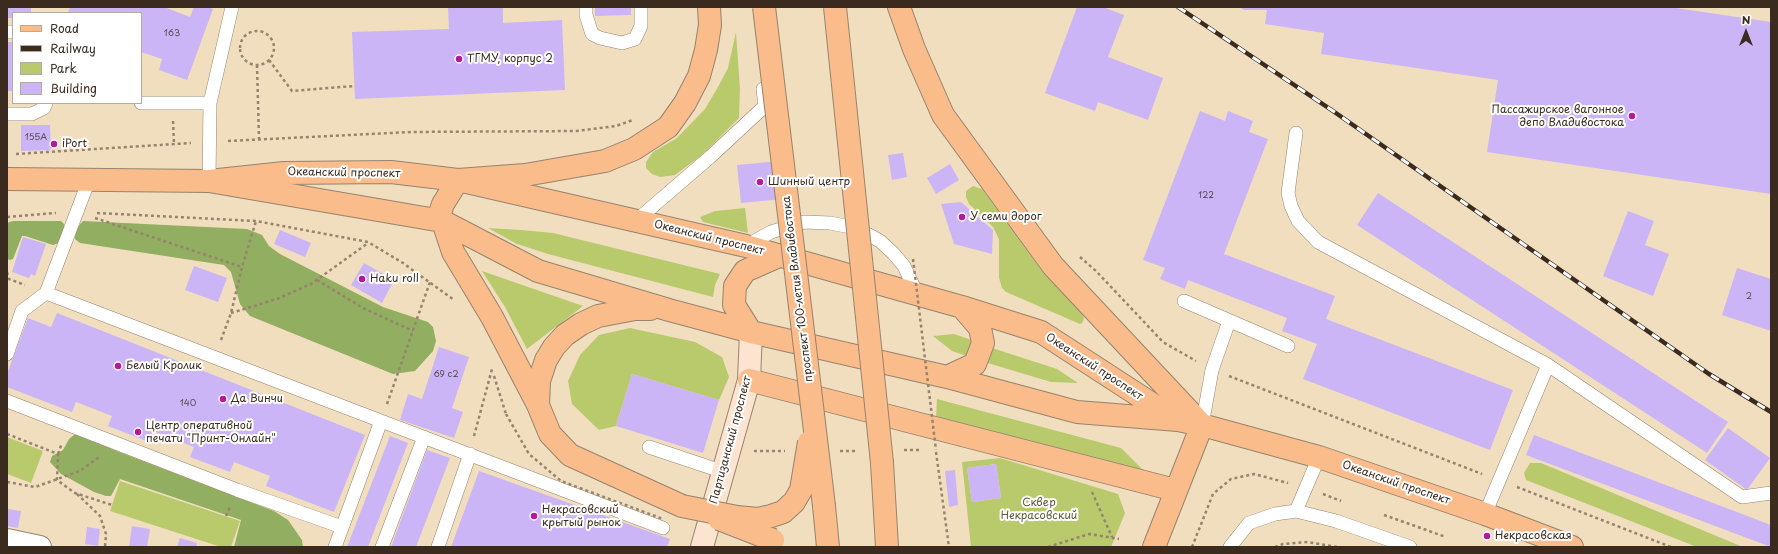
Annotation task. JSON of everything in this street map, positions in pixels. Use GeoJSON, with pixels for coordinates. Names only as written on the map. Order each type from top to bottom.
{"type":"FeatureCollection","features":[{"type":"Feature","properties":{"kind":"main road"},"geometry":{"type":"LineString","coordinates":[[709,7],[710,25],[699,76],[685,102],[668,127],[634,149],[605,161],[525,175],[458,180],[443,204],[440,212],[453,252],[492,317],[538,405],[550,434],[570,455],[682,506],[779,543]]}},
{"type":"Feature","properties":{"kind":"main road","name":"проспект 100-летия Владивостока"},"geometry":{"type":"LineString","coordinates":[[764,7],[828,547]]}},
{"type":"Feature","properties":{"kind":"main road"},"geometry":{"type":"LineString","coordinates":[[835,7],[882,463],[887,547]]}},
{"type":"Feature","properties":{"kind":"main road"},"geometry":{"type":"LineString","coordinates":[[899,7],[914,49],[943,115],[1053,266],[1202,425],[1175,490],[1154,547]]}},
{"type":"Feature","properties":{"kind":"main road","name":"Океанский проспект"},"geometry":{"type":"LineString","coordinates":[[7,179],[209,181],[299,172],[391,172],[458,180],[638,220],[746,246],[962,307],[1040,332],[1178,420]]}},
{"type":"Feature","properties":{"kind":"main road","name":"Океанский проспект"},"geometry":{"type":"LineString","coordinates":[[209,181],[442,221],[538,271],[669,310],[751,332],[947,377],[1077,412],[1178,420],[1319,456],[1485,514],[1563,546]]}},
{"type":"Feature","properties":{"kind":"main road"},"geometry":{"type":"LineString","coordinates":[[751,332],[734,305],[735,286],[745,271],[779,256]]}},
{"type":"Feature","properties":{"kind":"main road"},"geometry":{"type":"LineString","coordinates":[[947,377],[975,364],[983,343],[980,328],[962,307]]}},
{"type":"Feature","properties":{"kind":"main road"},"geometry":{"type":"LineString","coordinates":[[538,405],[539,381],[546,360],[554,346],[565,335],[581,324],[598,316],[635,309],[669,310]]}},
{"type":"Feature","properties":{"kind":"main road","name":"Партизанский проспект"},"geometry":{"type":"LineString","coordinates":[[702,547],[749,380],[751,332]]}},
{"type":"Feature","properties":{"kind":"main road"},"geometry":{"type":"LineString","coordinates":[[749,380],[1175,490]]}},
{"type":"Feature","properties":{"kind":"main road"},"geometry":{"type":"LineString","coordinates":[[682,506],[737,517],[758,519],[783,512],[794,502],[801,490],[808,444],[810,395]]}},
{"type":"Feature","properties":{"kind":"street"},"geometry":{"type":"LineString","coordinates":[[14,543],[40,547]]}},
{"type":"Feature","properties":{"kind":"lane"},"geometry":{"type":"LineString","coordinates":[[209,181],[210,103],[232,7]]}},
{"type":"Feature","properties":{"kind":"lane"},"geometry":{"type":"LineString","coordinates":[[586,7],[586,14],[592,34],[600,38],[622,43],[635,39],[641,26],[641,7]]}},
{"type":"Feature","properties":{"kind":"lane"},"geometry":{"type":"LineString","coordinates":[[638,220],[710,157],[765,106],[755,7]]}},
{"type":"Feature","properties":{"kind":"lane"},"geometry":{"type":"LineString","coordinates":[[142,103],[210,103]]}},
{"type":"Feature","properties":{"kind":"lane"},"geometry":{"type":"LineString","coordinates":[[7,114],[32,114],[44,108],[46,104]]}},
{"type":"Feature","properties":{"kind":"lane"},"geometry":{"type":"LineString","coordinates":[[1296,134],[1288,193],[1291,206],[1298,222],[1318,242],[1548,365],[1742,497],[1771,493]]}},
{"type":"Feature","properties":{"kind":"lane"},"geometry":{"type":"LineString","coordinates":[[7,354],[22,311],[46,293],[89,180]]}},
{"type":"Feature","properties":{"kind":"lane"},"geometry":{"type":"LineString","coordinates":[[746,246],[771,232],[804,222],[830,223],[856,228],[880,241],[893,253],[904,266],[917,294]]}},
{"type":"Feature","properties":{"kind":"lane"},"geometry":{"type":"LineString","coordinates":[[46,293],[381,421],[664,524]]}},
{"type":"Feature","properties":{"kind":"lane"},"geometry":{"type":"LineString","coordinates":[[1184,301],[1288,346]]}},
{"type":"Feature","properties":{"kind":"lane"},"geometry":{"type":"LineString","coordinates":[[1202,425],[1212,370],[1229,321]]}},
{"type":"Feature","properties":{"kind":"lane"},"geometry":{"type":"LineString","coordinates":[[1485,514],[1548,365]]}},
{"type":"Feature","properties":{"kind":"lane"},"geometry":{"type":"LineString","coordinates":[[7,401],[237,490],[342,527]]}},
{"type":"Feature","properties":{"kind":"lane"},"geometry":{"type":"LineString","coordinates":[[335,547],[381,421]]}},
{"type":"Feature","properties":{"kind":"lane"},"geometry":{"type":"LineString","coordinates":[[382,547],[424,437]]}},
{"type":"Feature","properties":{"kind":"lane"},"geometry":{"type":"LineString","coordinates":[[648,447],[724,472]]}},
{"type":"Feature","properties":{"kind":"lane"},"geometry":{"type":"LineString","coordinates":[[438,547],[470,454]]}},
{"type":"Feature","properties":{"kind":"lane"},"geometry":{"type":"LineString","coordinates":[[1296,511],[1319,456]]}},
{"type":"Feature","properties":{"kind":"lane"},"geometry":{"type":"LineString","coordinates":[[1230,547],[1249,522],[1275,514],[1296,511],[1336,521],[1410,547]]}},
{"type":"Feature","properties":{"kind":"path"},"geometry":{"type":"LineString","coordinates":[[253,31],[266,33],[272,39],[274,48],[269,60],[266,63],[257,65],[249,63],[245,60],[240,48],[244,37],[253,31]]}},
{"type":"Feature","properties":{"kind":"path"},"geometry":{"type":"LineString","coordinates":[[269,60],[292,91],[354,86]]}},
{"type":"Feature","properties":{"kind":"path"},"geometry":{"type":"LineString","coordinates":[[257,65],[260,139]]}},
{"type":"Feature","properties":{"kind":"path"},"geometry":{"type":"LineString","coordinates":[[15,154],[260,139],[411,132],[576,131],[616,126],[639,118]]}},
{"type":"Feature","properties":{"kind":"path"},"geometry":{"type":"LineString","coordinates":[[173,129],[174,144]]}},
{"type":"Feature","properties":{"kind":"path"},"geometry":{"type":"LineString","coordinates":[[78,212],[242,267]]}},
{"type":"Feature","properties":{"kind":"path"},"geometry":{"type":"LineString","coordinates":[[7,217],[78,212],[256,222],[368,242],[403,263],[458,304]]}},
{"type":"Feature","properties":{"kind":"path"},"geometry":{"type":"LineString","coordinates":[[215,358],[231,313],[242,267],[256,222]]}},
{"type":"Feature","properties":{"kind":"path"},"geometry":{"type":"LineString","coordinates":[[231,313],[277,299],[317,280],[368,242]]}},
{"type":"Feature","properties":{"kind":"path"},"geometry":{"type":"LineString","coordinates":[[1074,252],[1096,271],[1163,342],[1212,370],[1671,547]]}},
{"type":"Feature","properties":{"kind":"path"},"geometry":{"type":"LineString","coordinates":[[913,259],[949,547]]}},
{"type":"Feature","properties":{"kind":"path"},"geometry":{"type":"LineString","coordinates":[[317,280],[363,308],[413,331]]}},
{"type":"Feature","properties":{"kind":"path"},"geometry":{"type":"LineString","coordinates":[[381,421],[430,282]]}},
{"type":"Feature","properties":{"kind":"path"},"geometry":{"type":"LineString","coordinates":[[490,362],[506,414],[530,454],[561,481],[664,524]]}},
{"type":"Feature","properties":{"kind":"path"},"geometry":{"type":"LineString","coordinates":[[470,454],[492,369]]}},
{"type":"Feature","properties":{"kind":"path"},"geometry":{"type":"LineString","coordinates":[[7,434],[58,454],[57,480]]}},
{"type":"Feature","properties":{"kind":"path"},"geometry":{"type":"LineString","coordinates":[[7,482],[35,487],[57,480],[80,471],[101,456],[112,442]]}},
{"type":"Feature","properties":{"kind":"path"},"geometry":{"type":"LineString","coordinates":[[57,480],[75,493],[100,516],[106,534],[105,547]]}},
{"type":"Feature","properties":{"kind":"path"},"geometry":{"type":"LineString","coordinates":[[1089,488],[1112,538]]}},
{"type":"Feature","properties":{"kind":"path"},"geometry":{"type":"LineString","coordinates":[[75,493],[112,505]]}},
{"type":"Feature","properties":{"kind":"path"},"geometry":{"type":"LineString","coordinates":[[1048,547],[1089,534],[1119,539]]}},
{"type":"Feature","properties":{"kind":"path"},"geometry":{"type":"LineString","coordinates":[[1275,547],[1283,544],[1308,542],[1337,547]]}},
{"type":"Feature","properties":{"kind":"green space"},"geometry":{"type":"Polygon","coordinates":[[[736,32],[740,89],[739,118],[702,155],[675,175],[660,177],[652,174],[646,168],[646,162],[653,152],[677,138],[705,109],[728,68],[736,32]]]}},
{"type":"Feature","properties":{"kind":"green space"},"geometry":{"type":"Polygon","coordinates":[[[973,186],[982,189],[1044,274],[1082,313],[1084,319],[1082,323],[1080,324],[1006,292],[1002,288],[999,278],[999,239],[993,227],[969,204],[966,197],[966,191],[973,186]]]}},
{"type":"Feature","properties":{"kind":"green space"},"geometry":{"type":"Polygon","coordinates":[[[745,208],[748,233],[703,222],[700,217],[715,211],[745,208]]]}},
{"type":"Feature","properties":{"kind":"green space"},"geometry":{"type":"Polygon","coordinates":[[[13,221],[61,221],[64,224],[64,229],[59,243],[53,245],[22,236],[13,259],[10,260],[7,259],[7,223],[13,221]]]}},
{"type":"Feature","properties":{"kind":"green space"},"geometry":{"type":"Polygon","coordinates":[[[83,221],[247,229],[262,235],[269,246],[280,254],[383,307],[428,322],[433,327],[436,341],[433,351],[415,371],[393,374],[250,316],[240,304],[231,272],[224,265],[80,243],[75,239],[75,234],[77,228],[83,221]]]}},
{"type":"Feature","properties":{"kind":"green space"},"geometry":{"type":"Polygon","coordinates":[[[488,228],[553,233],[720,274],[715,285],[713,297],[548,254],[517,244],[488,228]]]}},
{"type":"Feature","properties":{"kind":"green space"},"geometry":{"type":"Polygon","coordinates":[[[482,271],[583,306],[527,349],[505,307],[482,271]]]}},
{"type":"Feature","properties":{"kind":"green space"},"geometry":{"type":"Polygon","coordinates":[[[630,328],[695,342],[722,357],[729,377],[719,400],[632,374],[616,426],[599,430],[572,404],[568,381],[580,355],[599,335],[630,328]]]}},
{"type":"Feature","properties":{"kind":"green space"},"geometry":{"type":"Polygon","coordinates":[[[954,334],[978,342],[973,358],[952,351],[933,336],[954,334]]]}},
{"type":"Feature","properties":{"kind":"green space"},"geometry":{"type":"Polygon","coordinates":[[[986,346],[1057,369],[1078,383],[1051,382],[981,361],[986,346]]]}},
{"type":"Feature","properties":{"kind":"green space"},"geometry":{"type":"Polygon","coordinates":[[[937,399],[1121,448],[1149,476],[936,419],[937,399]]]}},
{"type":"Feature","properties":{"kind":"green space"},"geometry":{"type":"Polygon","coordinates":[[[74,435],[81,435],[119,452],[274,511],[288,520],[302,540],[303,547],[234,547],[241,520],[120,479],[111,496],[94,492],[61,474],[50,462],[52,456],[63,450],[69,439],[74,435]]]}},
{"type":"Feature","properties":{"kind":"green space"},"geometry":{"type":"Polygon","coordinates":[[[7,437],[43,451],[31,483],[7,474],[7,437]]]}},
{"type":"Feature","properties":{"kind":"green space","name":"Сквер Некрасовский"},"geometry":{"type":"Polygon","coordinates":[[[1000,458],[1118,494],[1125,513],[1111,547],[971,547],[962,462],[1000,458]],[[996,464],[967,468],[972,502],[1001,498],[996,464]]]}},
{"type":"Feature","properties":{"kind":"green space"},"geometry":{"type":"Polygon","coordinates":[[[1530,463],[1541,463],[1743,547],[1697,547],[1526,480],[1524,473],[1530,463]]]}},
{"type":"Feature","properties":{"kind":"green space"},"geometry":{"type":"Polygon","coordinates":[[[120,481],[240,521],[231,547],[221,547],[110,511],[120,481]]]}},
{"type":"Feature","properties":{"kind":"building"},"geometry":{"type":"Polygon","coordinates":[[[7,7],[31,7],[31,12],[12,12],[12,18],[7,18],[7,7]]]}},
{"type":"Feature","properties":{"kind":"building"},"geometry":{"type":"Polygon","coordinates":[[[70,7],[164,7],[190,17],[194,7],[208,7],[213,9],[187,80],[159,70],[162,59],[142,52],[142,12],[68,12],[70,7]]]}},
{"type":"Feature","properties":{"kind":"building","name":"ТГМУ, корпус 2"},"geometry":{"type":"Polygon","coordinates":[[[448,7],[503,7],[503,23],[562,20],[565,90],[355,99],[352,32],[449,29],[448,7]]]}},
{"type":"Feature","properties":{"kind":"building"},"geometry":{"type":"Polygon","coordinates":[[[595,7],[631,7],[631,15],[595,16],[595,7]]]}},
{"type":"Feature","properties":{"kind":"building"},"geometry":{"type":"Polygon","coordinates":[[[1077,7],[1103,7],[1124,15],[1108,57],[1163,78],[1148,120],[1098,102],[1095,111],[1045,93],[1077,7]]]}},
{"type":"Feature","properties":{"kind":"building","name":"Пассажирское вагонное депо Владивостока"},"geometry":{"type":"Polygon","coordinates":[[[1239,7],[1669,7],[1771,22],[1771,194],[1487,152],[1498,80],[1321,54],[1324,33],[1265,24],[1267,10],[1244,10],[1239,7]]]}},
{"type":"Feature","properties":{"kind":"building"},"geometry":{"type":"Polygon","coordinates":[[[7,42],[12,42],[12,91],[7,91],[7,42]]]}},
{"type":"Feature","properties":{"kind":"building"},"geometry":{"type":"Polygon","coordinates":[[[1200,111],[1225,121],[1228,111],[1253,121],[1249,132],[1268,139],[1224,254],[1335,296],[1326,319],[1513,390],[1490,450],[1303,379],[1317,344],[1282,331],[1287,318],[1188,280],[1185,289],[1160,279],[1165,268],[1143,260],[1200,111]]]}},
{"type":"Feature","properties":{"kind":"building"},"geometry":{"type":"Polygon","coordinates":[[[21,125],[50,125],[51,150],[21,151],[21,125]]]}},
{"type":"Feature","properties":{"kind":"building"},"geometry":{"type":"Polygon","coordinates":[[[903,153],[907,177],[892,180],[888,155],[903,153]]]}},
{"type":"Feature","properties":{"kind":"building","name":"Шинный центр"},"geometry":{"type":"Polygon","coordinates":[[[779,161],[783,199],[741,203],[737,165],[779,161]]]}},
{"type":"Feature","properties":{"kind":"building"},"geometry":{"type":"Polygon","coordinates":[[[950,164],[959,180],[936,194],[927,178],[950,164]]]}},
{"type":"Feature","properties":{"kind":"building"},"geometry":{"type":"Polygon","coordinates":[[[1378,193],[1728,422],[1707,453],[1357,225],[1378,193]]]}},
{"type":"Feature","properties":{"kind":"building","name":"У семи дорог"},"geometry":{"type":"Polygon","coordinates":[[[961,202],[993,230],[992,254],[954,244],[941,204],[961,202]]]}},
{"type":"Feature","properties":{"kind":"building"},"geometry":{"type":"Polygon","coordinates":[[[1628,211],[1654,221],[1645,245],[1669,254],[1653,296],[1603,276],[1628,211]]]}},
{"type":"Feature","properties":{"kind":"building"},"geometry":{"type":"Polygon","coordinates":[[[280,230],[311,243],[305,257],[274,244],[280,230]]]}},
{"type":"Feature","properties":{"kind":"building"},"geometry":{"type":"Polygon","coordinates":[[[23,237],[46,244],[35,276],[31,274],[29,278],[12,272],[23,237]]]}},
{"type":"Feature","properties":{"kind":"building"},"geometry":{"type":"Polygon","coordinates":[[[364,263],[394,280],[382,303],[351,285],[364,263]]]}},
{"type":"Feature","properties":{"kind":"building"},"geometry":{"type":"Polygon","coordinates":[[[194,266],[227,278],[218,302],[185,290],[194,266]]]}},
{"type":"Feature","properties":{"kind":"building"},"geometry":{"type":"Polygon","coordinates":[[[1737,268],[1771,279],[1771,331],[1722,315],[1737,268]]]}},
{"type":"Feature","properties":{"kind":"building"},"geometry":{"type":"Polygon","coordinates":[[[57,313],[365,435],[334,512],[266,486],[270,476],[234,462],[230,472],[190,457],[194,447],[153,431],[149,442],[108,426],[112,416],[76,402],[72,412],[7,387],[7,374],[28,318],[51,327],[57,313]]]}},
{"type":"Feature","properties":{"kind":"building"},"geometry":{"type":"Polygon","coordinates":[[[439,347],[469,357],[452,408],[463,412],[454,438],[400,420],[408,394],[422,399],[439,347]]]}},
{"type":"Feature","properties":{"kind":"building"},"geometry":{"type":"Polygon","coordinates":[[[632,374],[719,400],[703,453],[616,426],[632,374]]]}},
{"type":"Feature","properties":{"kind":"building"},"geometry":{"type":"Polygon","coordinates":[[[1728,428],[1770,458],[1747,490],[1705,460],[1728,428]]]}},
{"type":"Feature","properties":{"kind":"building"},"geometry":{"type":"Polygon","coordinates":[[[1534,435],[1771,525],[1771,547],[1526,455],[1534,435]]]}},
{"type":"Feature","properties":{"kind":"building"},"geometry":{"type":"Polygon","coordinates":[[[390,436],[408,443],[368,547],[347,547],[390,436]]]}},
{"type":"Feature","properties":{"kind":"building"},"geometry":{"type":"Polygon","coordinates":[[[427,450],[450,458],[416,547],[391,547],[427,450]]]}},
{"type":"Feature","properties":{"kind":"building"},"geometry":{"type":"Polygon","coordinates":[[[996,464],[1001,498],[972,502],[967,468],[996,464]]]}},
{"type":"Feature","properties":{"kind":"building"},"geometry":{"type":"Polygon","coordinates":[[[955,470],[958,505],[949,507],[945,471],[955,470]]]}},
{"type":"Feature","properties":{"kind":"building","name":"Некрасовский крытый рынок"},"geometry":{"type":"Polygon","coordinates":[[[479,471],[670,539],[667,547],[451,547],[479,471]]]}},
{"type":"Feature","properties":{"kind":"building"},"geometry":{"type":"Polygon","coordinates":[[[8,509],[21,511],[18,528],[7,526],[8,509]]]}},
{"type":"Feature","properties":{"kind":"building"},"geometry":{"type":"Polygon","coordinates":[[[132,526],[150,529],[147,547],[129,547],[132,526]]]}},
{"type":"Feature","properties":{"kind":"building"},"geometry":{"type":"Polygon","coordinates":[[[87,527],[100,529],[98,546],[85,544],[87,527]]]}},
{"type":"Feature","properties":{"kind":"building"},"geometry":{"type":"Polygon","coordinates":[[[180,538],[197,543],[196,547],[177,547],[180,538]]]}},
{"type":"Feature","properties":{"kind":"railway"},"geometry":{"type":"LineString","coordinates":[[1178,7],[1333,111],[1709,374],[1771,412]]}},
{"type":"Feature","properties":{"kind":"place","name":"ТГМУ, корпус 2"},"geometry":{"type":"Point","coordinates":[459,59]}},
{"type":"Feature","properties":{"kind":"place","name":"Пассажирское вагонное депо Владивостока"},"geometry":{"type":"Point","coordinates":[1632,116]}},
{"type":"Feature","properties":{"kind":"place","name":"iPort"},"geometry":{"type":"Point","coordinates":[54,144]}},
{"type":"Feature","properties":{"kind":"place","name":"Шинный центр"},"geometry":{"type":"Point","coordinates":[760,182]}},
{"type":"Feature","properties":{"kind":"place","name":"У семи дорог"},"geometry":{"type":"Point","coordinates":[962,217]}},
{"type":"Feature","properties":{"kind":"place","name":"Haku roll"},"geometry":{"type":"Point","coordinates":[362,279]}},
{"type":"Feature","properties":{"kind":"place","name":"Белый Кролик"},"geometry":{"type":"Point","coordinates":[118,366]}},
{"type":"Feature","properties":{"kind":"place","name":"Да Винчи"},"geometry":{"type":"Point","coordinates":[223,399]}},
{"type":"Feature","properties":{"kind":"place","name":"Центр оперативной печати \"Принт-Онлайн\""},"geometry":{"type":"Point","coordinates":[138,432]}},
{"type":"Feature","properties":{"kind":"place","name":"Некрасовский крытый рынок"},"geometry":{"type":"Point","coordinates":[534,516]}},
{"type":"Feature","properties":{"kind":"place","name":"Некрасовская"},"geometry":{"type":"Point","coordinates":[1487,536]}}]}
